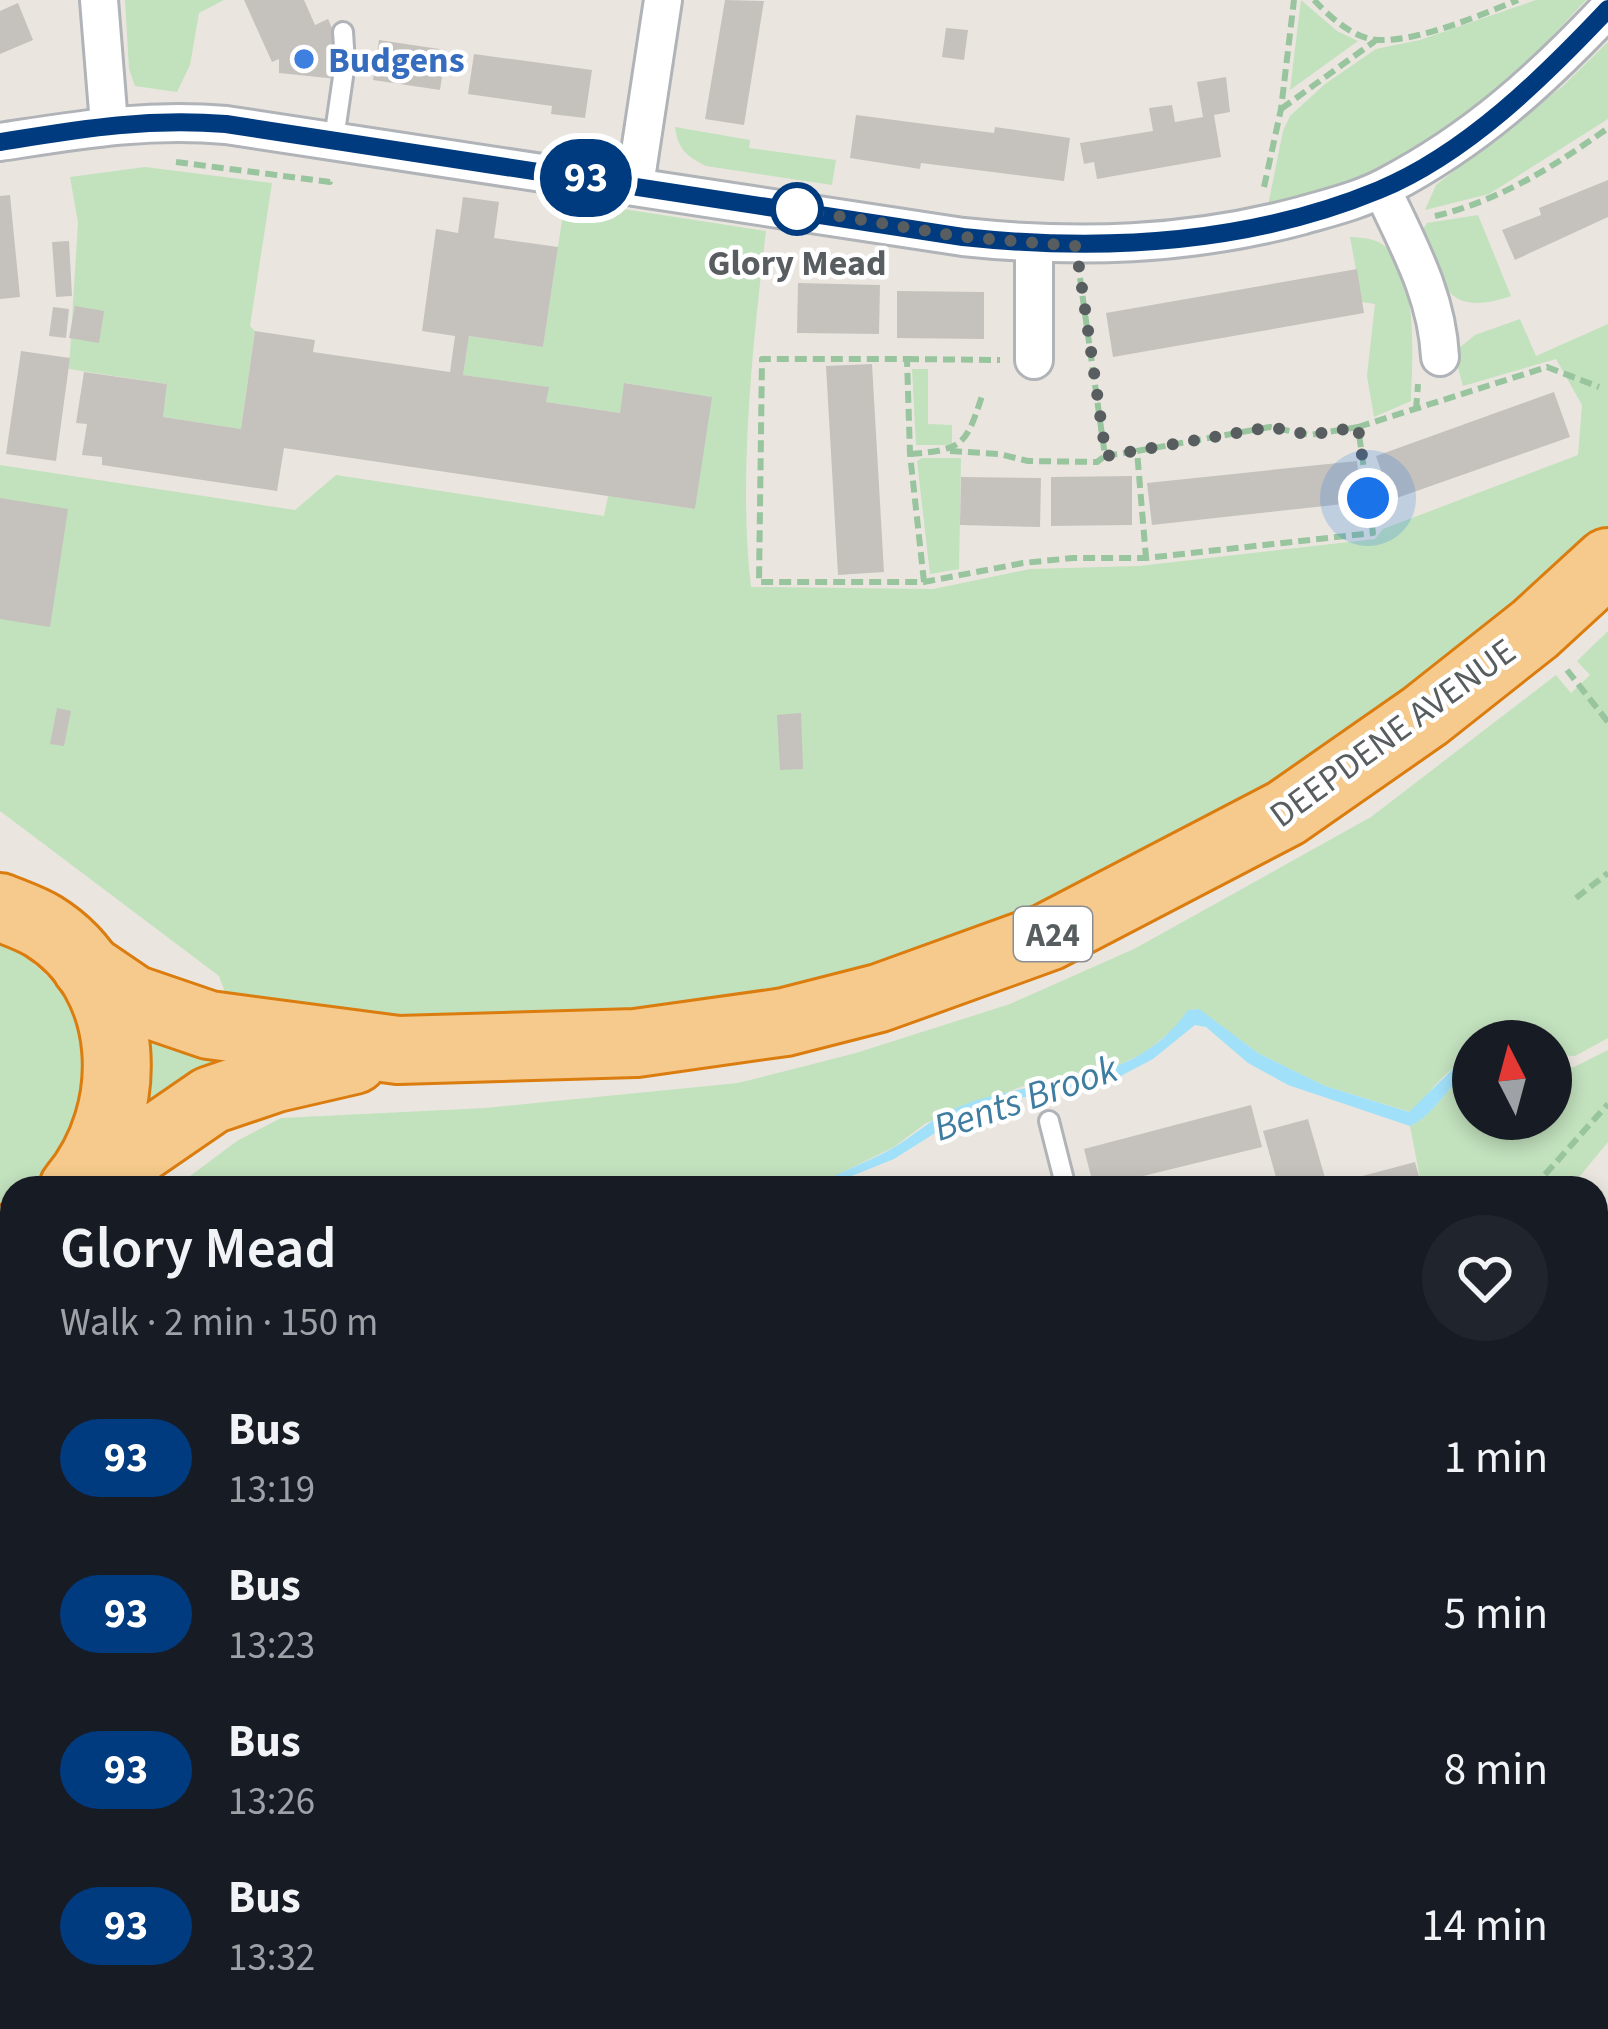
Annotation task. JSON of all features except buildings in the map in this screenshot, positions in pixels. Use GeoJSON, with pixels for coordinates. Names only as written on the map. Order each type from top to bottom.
{"type":"FeatureCollection","features":[{"type":"Feature","properties":{"kind":"highway","name":"DEEPDENE AVENUE"},"geometry":{"type":"LineString","coordinates":[[86,967],[133,999],[209,1025],[398,1050],[636,1042],[785,1022],[879,998],[1048,938],[1286,813],[1425,716],[1535,629],[1608,562]]}},
{"type":"Feature","properties":{"kind":"highway"},"geometry":{"type":"LineString","coordinates":[[0,907],[44,927],[86,967],[112,1019],[120,1075],[110,1126],[83,1176]]}},
{"type":"Feature","properties":{"kind":"highway","name":"DEEPDENE AVENUE"},"geometry":{"type":"LineString","coordinates":[[100,1176],[211,1100],[276,1078],[398,1050]]}},
{"type":"Feature","properties":{"kind":"street"},"geometry":{"type":"LineString","coordinates":[[99,0],[109,124]]}},
{"type":"Feature","properties":{"kind":"street"},"geometry":{"type":"LineString","coordinates":[[635,185],[663,0]]}},
{"type":"Feature","properties":{"kind":"street"},"geometry":{"type":"LineString","coordinates":[[0,142],[109,124],[169,120],[334,140],[963,237],[1076,246],[1171,242],[1260,226],[1382,189],[1452,148],[1543,79],[1608,10]]}},
{"type":"Feature","properties":{"kind":"street"},"geometry":{"type":"LineString","coordinates":[[1382,189],[1429,290],[1440,358]]}},
{"type":"Feature","properties":{"kind":"street"},"geometry":{"type":"LineString","coordinates":[[1034,244],[1034,360]]}},
{"type":"Feature","properties":{"kind":"lane"},"geometry":{"type":"LineString","coordinates":[[334,140],[345,63],[343,32]]}},
{"type":"Feature","properties":{"kind":"lane"},"geometry":{"type":"LineString","coordinates":[[1049,1121],[1063,1176]]}},
{"type":"Feature","properties":{"kind":"path"},"geometry":{"type":"LineString","coordinates":[[1260,226],[1259,207],[1281,109],[1294,0]]}},
{"type":"Feature","properties":{"kind":"path"},"geometry":{"type":"LineString","coordinates":[[1314,0],[1341,26],[1375,41]]}},
{"type":"Feature","properties":{"kind":"path"},"geometry":{"type":"LineString","coordinates":[[1281,109],[1375,41],[1405,37],[1518,0]]}},
{"type":"Feature","properties":{"kind":"path"},"geometry":{"type":"LineString","coordinates":[[1076,246],[1106,456]]}},
{"type":"Feature","properties":{"kind":"path"},"geometry":{"type":"LineString","coordinates":[[1034,360],[762,359],[759,582],[924,582],[1023,563],[1146,558],[1373,533],[1358,427]]}},
{"type":"Feature","properties":{"kind":"path"},"geometry":{"type":"LineString","coordinates":[[907,359],[910,454],[924,582]]}},
{"type":"Feature","properties":{"kind":"path"},"geometry":{"type":"LineString","coordinates":[[910,454],[950,451],[1028,461],[1097,462],[1106,456],[1270,427],[1310,435],[1358,427],[1547,368],[1599,387]]}},
{"type":"Feature","properties":{"kind":"path"},"geometry":{"type":"LineString","coordinates":[[950,451],[969,436],[982,396]]}},
{"type":"Feature","properties":{"kind":"path"},"geometry":{"type":"LineString","coordinates":[[1137,451],[1146,558]]}},
{"type":"Feature","properties":{"kind":"path"},"geometry":{"type":"LineString","coordinates":[[1579,686],[1608,722]]}},
{"type":"Feature","properties":{"kind":"path"},"geometry":{"type":"LineString","coordinates":[[1576,898],[1608,873]]}},
{"type":"Feature","properties":{"kind":"path"},"geometry":{"type":"LineString","coordinates":[[1544,1176],[1608,1104]]}},
{"type":"Feature","properties":{"kind":"green space"},"geometry":{"type":"Polygon","coordinates":[[[125,0],[224,0],[199,13],[190,65],[177,92],[135,86],[129,69],[125,0]]]}},
{"type":"Feature","properties":{"kind":"green space"},"geometry":{"type":"Polygon","coordinates":[[[1301,0],[1337,31],[1358,41],[1290,90],[1301,0]]]}},
{"type":"Feature","properties":{"kind":"green space"},"geometry":{"type":"Polygon","coordinates":[[[1536,0],[1586,0],[1504,85],[1451,127],[1375,169],[1267,210],[1283,131],[1290,116],[1325,84],[1376,49],[1420,40],[1536,0]]]}},
{"type":"Feature","properties":{"kind":"green space"},"geometry":{"type":"Polygon","coordinates":[[[1608,42],[1608,119],[1489,194],[1425,210],[1436,185],[1563,86],[1608,42]]]}},
{"type":"Feature","properties":{"kind":"green space"},"geometry":{"type":"Polygon","coordinates":[[[675,127],[750,140],[749,148],[836,160],[832,185],[706,166],[684,151],[675,127]]]}},
{"type":"Feature","properties":{"kind":"green space"},"geometry":{"type":"Polygon","coordinates":[[[145,167],[272,183],[250,326],[255,331],[241,429],[163,417],[167,384],[69,369],[78,223],[70,177],[145,167]]]}},
{"type":"Feature","properties":{"kind":"green space"},"geometry":{"type":"Polygon","coordinates":[[[565,200],[766,231],[747,455],[751,587],[933,589],[1030,569],[1139,566],[1375,539],[1383,529],[1578,455],[1582,405],[1556,359],[1463,386],[1459,348],[1475,335],[1520,319],[1536,356],[1608,324],[1608,531],[1521,615],[1137,875],[771,1001],[556,1025],[377,1025],[228,1000],[219,976],[0,811],[0,465],[295,510],[336,475],[604,516],[608,496],[695,509],[711,397],[625,383],[620,413],[546,402],[548,387],[463,375],[469,336],[543,347],[565,200]]]}},
{"type":"Feature","properties":{"kind":"green space"},"geometry":{"type":"Polygon","coordinates":[[[1478,215],[1511,296],[1472,303],[1458,299],[1440,280],[1423,229],[1427,223],[1478,215]]]}},
{"type":"Feature","properties":{"kind":"green space"},"geometry":{"type":"Polygon","coordinates":[[[1350,237],[1375,240],[1387,248],[1409,300],[1411,401],[1374,417],[1367,376],[1375,304],[1362,302],[1350,237]]]}},
{"type":"Feature","properties":{"kind":"green space"},"geometry":{"type":"Polygon","coordinates":[[[912,369],[928,369],[928,424],[952,425],[952,445],[916,445],[912,369]]]}},
{"type":"Feature","properties":{"kind":"green space"},"geometry":{"type":"Polygon","coordinates":[[[961,458],[959,569],[930,574],[917,461],[961,458]]]}},
{"type":"Feature","properties":{"kind":"green space"},"geometry":{"type":"Polygon","coordinates":[[[1608,631],[1608,1038],[1575,1056],[1572,1020],[1452,1020],[1452,1070],[1410,1112],[1325,1086],[1258,1053],[1198,1009],[1188,1010],[1146,1052],[1100,1074],[1023,1086],[926,1123],[894,1147],[835,1176],[190,1176],[237,1141],[281,1118],[486,1108],[738,1083],[856,1053],[1010,1004],[1134,949],[1371,817],[1556,675],[1571,693],[1590,675],[1577,661],[1608,631]]]}},
{"type":"Feature","properties":{"kind":"green space"},"geometry":{"type":"Polygon","coordinates":[[[0,941],[28,960],[70,1004],[89,1057],[89,1086],[83,1117],[69,1149],[49,1176],[0,1176],[0,941]]]}},
{"type":"Feature","properties":{"kind":"green space"},"geometry":{"type":"Polygon","coordinates":[[[140,1028],[248,1051],[138,1124],[140,1028]]]}},
{"type":"Feature","properties":{"kind":"green space"},"geometry":{"type":"Polygon","coordinates":[[[1608,1050],[1608,1142],[1580,1176],[1420,1176],[1410,1126],[1452,1087],[1452,1140],[1572,1140],[1572,1067],[1608,1050]]]}},
{"type":"Feature","properties":{"kind":"water","name":"Bents Brook"},"geometry":{"type":"Polygon","coordinates":[[[1199,1009],[1258,1053],[1325,1086],[1409,1112],[1452,1070],[1452,1087],[1410,1126],[1288,1085],[1248,1063],[1206,1027],[1195,1025],[1153,1059],[1117,1078],[1019,1098],[954,1121],[894,1159],[852,1176],[835,1176],[893,1148],[956,1108],[1111,1068],[1165,1037],[1188,1010],[1199,1009]]]}},
{"type":"Feature","properties":{"kind":"bus line","name":"93"},"geometry":{"type":"LineString","coordinates":[[0,142],[109,124],[169,120],[226,124],[963,237],[1076,246],[1171,242],[1260,226],[1382,189],[1452,148],[1543,79],[1608,9]]}},
{"type":"Feature","properties":{"kind":"place","name":"Budgens"},"geometry":{"type":"Point","coordinates":[304,59]}},
{"type":"Feature","properties":{"kind":"place","name":"Glory Mead"},"geometry":{"type":"Point","coordinates":[797,209]}},
{"type":"Feature","properties":{"kind":"route"},"geometry":{"type":"LineString","coordinates":[[797,209],[963,237],[1076,246],[1106,456],[1270,427],[1310,435],[1358,427],[1368,498]]}}]}
